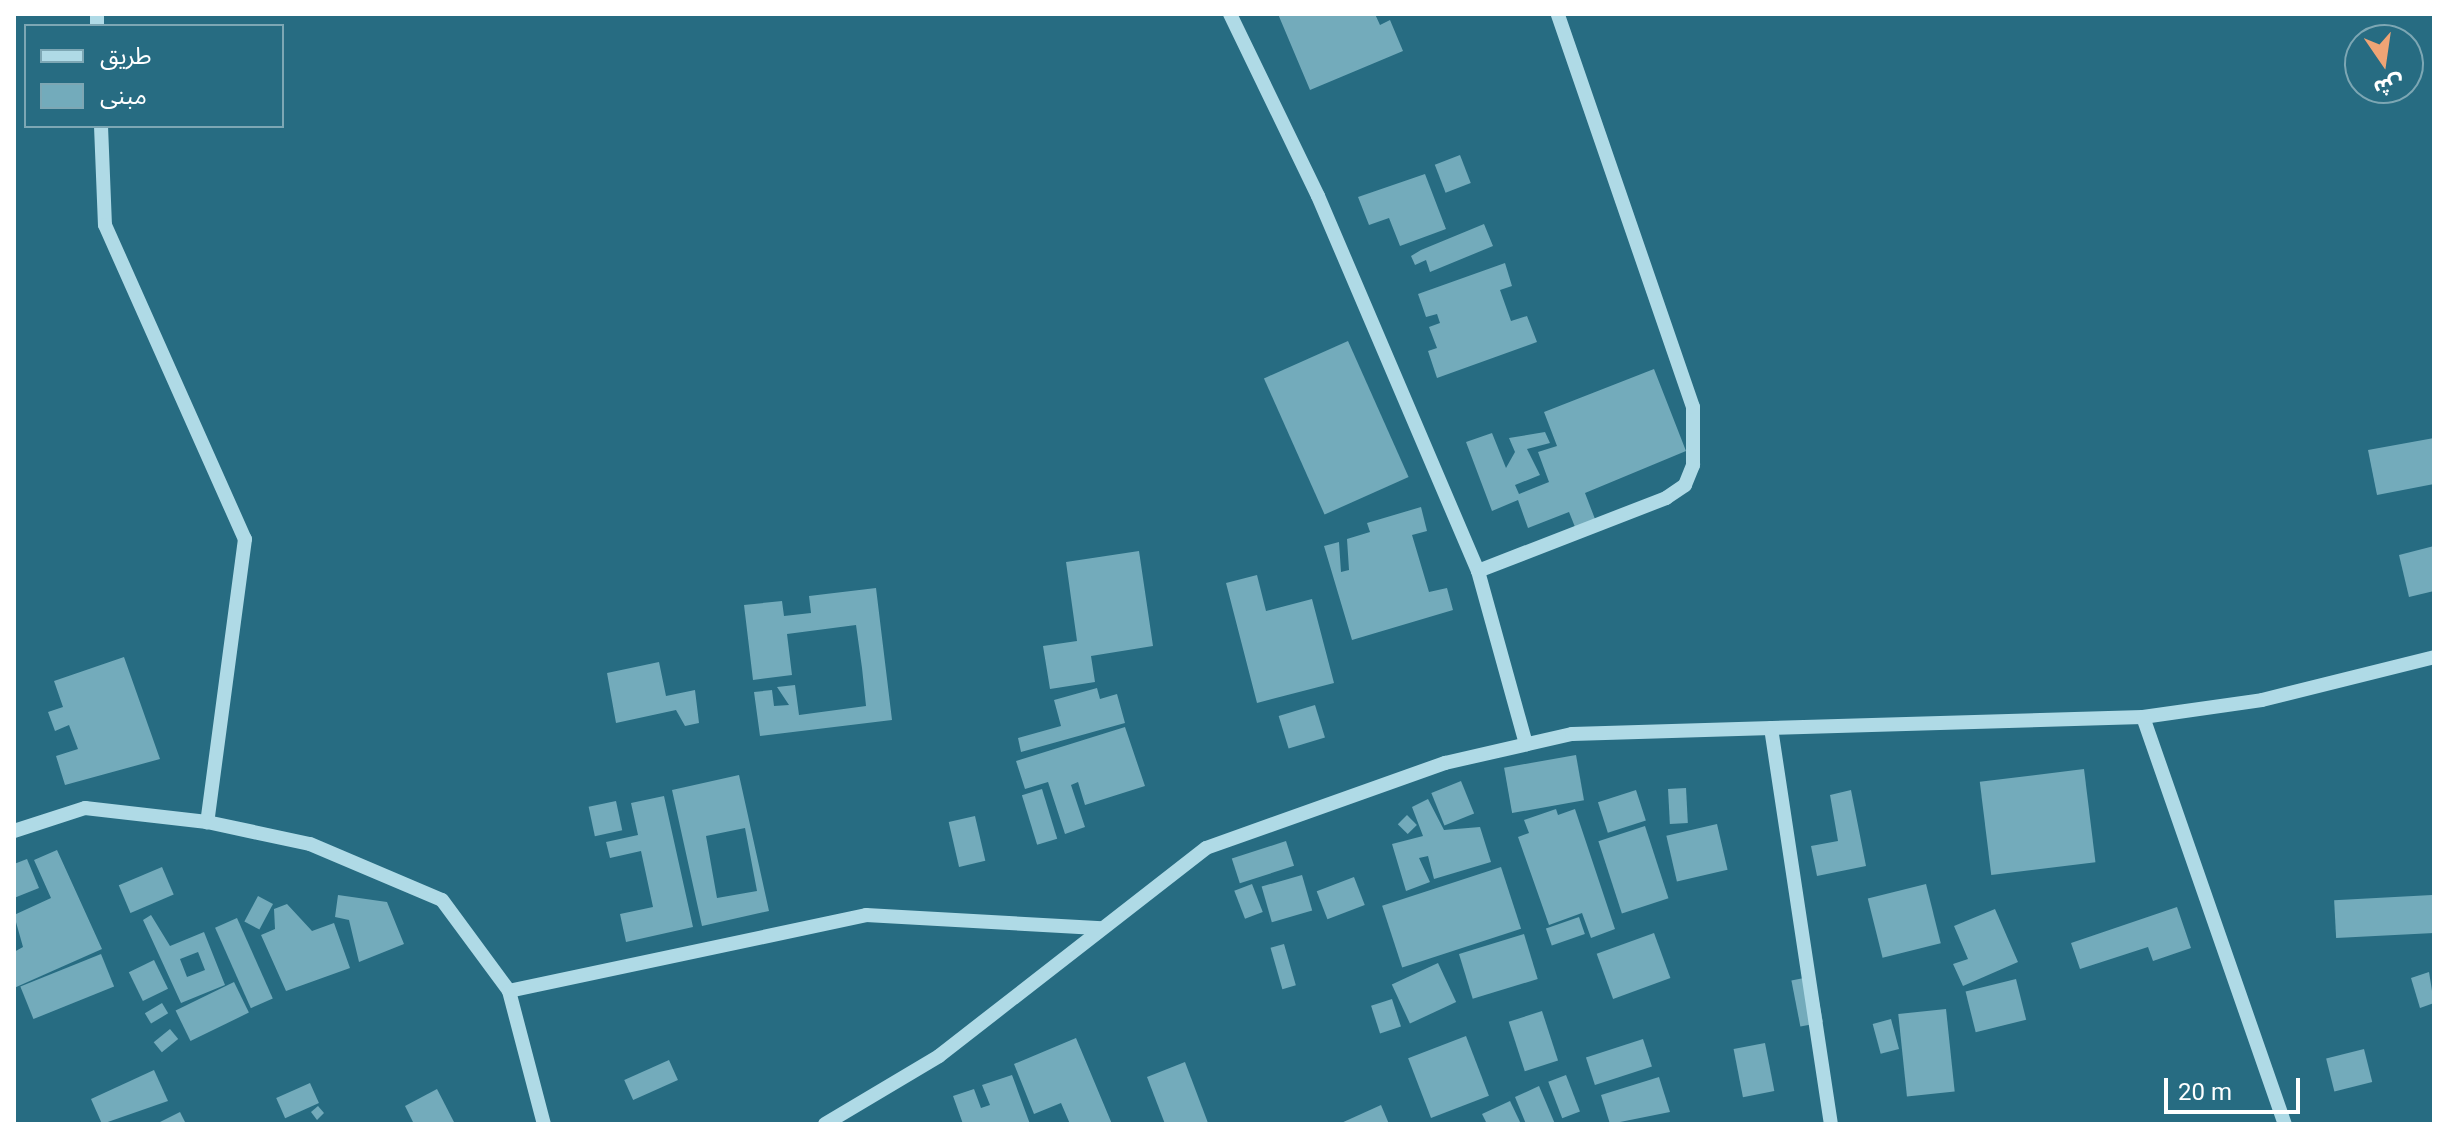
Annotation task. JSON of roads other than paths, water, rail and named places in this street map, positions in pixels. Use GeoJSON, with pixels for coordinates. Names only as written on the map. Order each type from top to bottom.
{"type":"FeatureCollection","features":[{"type":"Feature","properties":{"kind":"street"},"geometry":{"type":"LineString","coordinates":[[1230,14],[1318,196],[1478,571],[1526,744]]}},
{"type":"Feature","properties":{"kind":"street"},"geometry":{"type":"LineString","coordinates":[[1478,571],[1666,498],[1685,485],[1693,465],[1693,407],[1558,14]]}},
{"type":"Feature","properties":{"kind":"street"},"geometry":{"type":"LineString","coordinates":[[101,128],[105,225],[245,539],[207,822]]}},
{"type":"Feature","properties":{"kind":"street"},"geometry":{"type":"LineString","coordinates":[[825,1124],[939,1056],[1174,868],[1235,835],[1445,763],[1526,744],[1650,729],[2143,717],[2262,700],[2434,657]]}},
{"type":"Feature","properties":{"kind":"street"},"geometry":{"type":"LineString","coordinates":[[2143,717],[2285,1124]]}},
{"type":"Feature","properties":{"kind":"street"},"geometry":{"type":"LineString","coordinates":[[1771,728],[1831,1124]]}},
{"type":"Feature","properties":{"kind":"street"},"geometry":{"type":"LineString","coordinates":[[14,831],[85,808],[207,822],[310,844],[442,900],[509,991],[544,1124]]}},
{"type":"Feature","properties":{"kind":"street"},"geometry":{"type":"LineString","coordinates":[[509,991],[866,915],[1102,928]]}}]}
